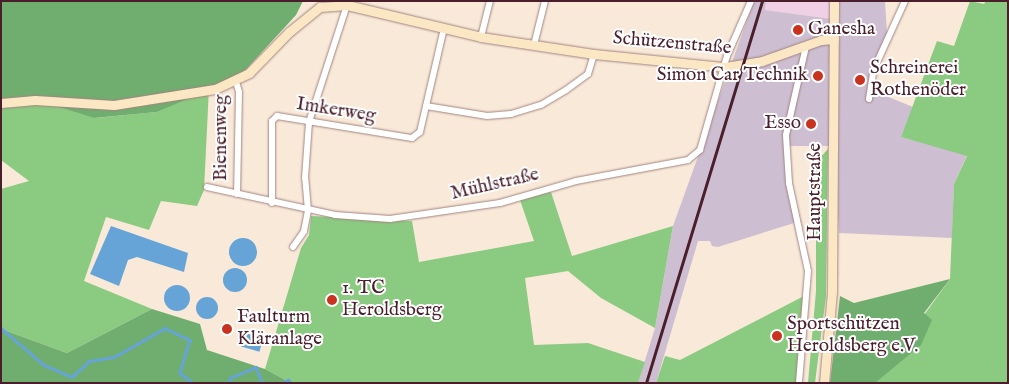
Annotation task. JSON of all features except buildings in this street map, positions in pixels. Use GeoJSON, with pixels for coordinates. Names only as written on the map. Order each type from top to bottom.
{"type":"FeatureCollection","features":[{"type":"Feature","properties":{"kind":"street"},"geometry":{"type":"LineString","coordinates":[[481,37],[490,1]]}},
{"type":"Feature","properties":{"kind":"street"},"geometry":{"type":"LineString","coordinates":[[534,45],[545,1]]}},
{"type":"Feature","properties":{"kind":"street","name":"Mühlstraße"},"geometry":{"type":"LineString","coordinates":[[207,186],[272,203],[308,210],[390,219],[429,215],[500,203],[576,181],[688,160],[700,150],[727,56],[751,1]]}},
{"type":"Feature","properties":{"kind":"street","name":"Hauptstraße"},"geometry":{"type":"LineString","coordinates":[[824,383],[832,292],[834,1]]}},
{"type":"Feature","properties":{"kind":"street"},"geometry":{"type":"LineString","coordinates":[[869,99],[874,68],[905,1]]}},
{"type":"Feature","properties":{"kind":"street"},"geometry":{"type":"LineString","coordinates":[[293,247],[304,231],[308,210],[305,178],[310,122],[348,3]]}},
{"type":"Feature","properties":{"kind":"street","name":"Schützenstraße"},"geometry":{"type":"LineString","coordinates":[[1,103],[35,100],[99,105],[157,99],[216,89],[236,82],[249,73],[305,18],[320,7],[348,3],[481,37],[594,54],[725,67],[762,61],[834,39]]}},
{"type":"Feature","properties":{"kind":"street","name":"Imkerweg"},"geometry":{"type":"LineString","coordinates":[[272,203],[272,121],[277,116],[412,138],[420,132],[444,28]]}},
{"type":"Feature","properties":{"kind":"street"},"geometry":{"type":"LineString","coordinates":[[799,383],[808,271],[789,183],[786,135],[806,46]]}},
{"type":"Feature","properties":{"kind":"street"},"geometry":{"type":"LineString","coordinates":[[426,106],[487,116],[512,114],[541,105],[588,74],[594,54]]}},
{"type":"Feature","properties":{"kind":"street","name":"Bienenweg"},"geometry":{"type":"LineString","coordinates":[[236,82],[239,92],[237,194]]}},
{"type":"Feature","properties":{"kind":"shaded area"},"geometry":{"type":"Polygon","coordinates":[[[754,1],[766,1],[765,10],[832,19],[833,1],[885,1],[887,33],[869,89],[913,107],[901,137],[967,155],[954,184],[952,238],[839,233],[834,146],[789,146],[794,223],[718,247],[712,246],[710,241],[698,241],[656,383],[638,383],[655,328],[673,226],[754,1]]]}},
{"type":"Feature","properties":{"kind":"shaded area"},"geometry":{"type":"Polygon","coordinates":[[[766,1],[833,1],[832,19],[765,10],[766,1]]]}},
{"type":"Feature","properties":{"kind":"green space"},"geometry":{"type":"Polygon","coordinates":[[[1,1],[303,1],[296,15],[239,77],[157,112],[94,118],[36,100],[1,103],[1,1]]]}},
{"type":"Feature","properties":{"kind":"green space"},"geometry":{"type":"Polygon","coordinates":[[[970,1],[984,4],[986,1],[1008,1],[1008,383],[875,383],[950,279],[954,184],[967,156],[901,137],[937,41],[954,46],[970,1]]]}},
{"type":"Feature","properties":{"kind":"green space"},"geometry":{"type":"Polygon","coordinates":[[[209,88],[204,190],[197,206],[161,201],[149,230],[106,217],[84,281],[152,309],[67,353],[1,329],[1,189],[29,181],[1,160],[1,103],[36,100],[95,118],[157,112],[209,88]]]}},
{"type":"Feature","properties":{"kind":"green space"},"geometry":{"type":"Polygon","coordinates":[[[828,149],[826,296],[815,383],[808,383],[816,291],[816,162],[828,149]]]}},
{"type":"Feature","properties":{"kind":"green space"},"geometry":{"type":"Polygon","coordinates":[[[551,192],[572,256],[673,226],[655,328],[601,298],[568,271],[525,278],[534,345],[588,343],[645,362],[638,383],[291,383],[265,369],[301,248],[309,235],[311,216],[412,221],[419,262],[534,241],[520,200],[551,192]]]}},
{"type":"Feature","properties":{"kind":"green space"},"geometry":{"type":"Polygon","coordinates":[[[950,279],[924,313],[932,320],[921,345],[875,383],[830,383],[840,296],[854,303],[950,279]]]}},
{"type":"Feature","properties":{"kind":"green space"},"geometry":{"type":"Polygon","coordinates":[[[804,296],[802,383],[656,383],[665,356],[680,360],[804,296]]]}},
{"type":"Feature","properties":{"kind":"green space"},"geometry":{"type":"Polygon","coordinates":[[[152,309],[200,324],[207,350],[265,369],[291,383],[1,383],[1,329],[67,353],[152,309]]]}},
{"type":"Feature","properties":{"kind":"water"},"geometry":{"type":"Polygon","coordinates":[[[111,226],[188,253],[184,272],[137,257],[128,260],[119,286],[90,274],[111,226]]]}},
{"type":"Feature","properties":{"kind":"water"},"geometry":{"type":"Polygon","coordinates":[[[243,238],[253,242],[257,252],[253,262],[243,266],[233,262],[229,252],[233,242],[243,238]]]}},
{"type":"Feature","properties":{"kind":"water"},"geometry":{"type":"Polygon","coordinates":[[[235,268],[240,269],[246,275],[246,285],[240,291],[235,292],[230,291],[224,285],[223,280],[224,275],[230,269],[235,268]]]}},
{"type":"Feature","properties":{"kind":"water"},"geometry":{"type":"Polygon","coordinates":[[[177,285],[186,289],[190,298],[186,307],[177,311],[168,307],[164,298],[168,289],[177,285]]]}},
{"type":"Feature","properties":{"kind":"water"},"geometry":{"type":"Polygon","coordinates":[[[207,297],[215,300],[218,308],[215,316],[207,319],[199,316],[196,308],[199,300],[207,297]]]}},
{"type":"Feature","properties":{"kind":"water"},"geometry":{"type":"Polygon","coordinates":[[[245,333],[263,338],[259,352],[241,346],[245,333]]]}},
{"type":"Feature","properties":{"kind":"waterway"},"geometry":{"type":"LineString","coordinates":[[1,328],[44,365],[72,377],[89,361],[114,357],[165,328],[190,340],[180,373],[193,383]]}},
{"type":"Feature","properties":{"kind":"waterway"},"geometry":{"type":"LineString","coordinates":[[228,383],[230,378],[256,367],[262,383]]}},
{"type":"Feature","properties":{"kind":"waterway"},"geometry":{"type":"LineString","coordinates":[[282,383],[288,380],[291,383]]}},
{"type":"Feature","properties":{"kind":"railway"},"geometry":{"type":"LineString","coordinates":[[646,383],[762,1]]}},
{"type":"Feature","properties":{"kind":"place","name":"Ganesha"},"geometry":{"type":"Point","coordinates":[798,30]}},
{"type":"Feature","properties":{"kind":"place","name":"Simon Car Technik"},"geometry":{"type":"Point","coordinates":[818,76]}},
{"type":"Feature","properties":{"kind":"place","name":"Schreinerei Rothenöder"},"geometry":{"type":"Point","coordinates":[860,80]}},
{"type":"Feature","properties":{"kind":"place","name":"Esso"},"geometry":{"type":"Point","coordinates":[811,124]}},
{"type":"Feature","properties":{"kind":"place","name":"1. TC Heroldsberg"},"geometry":{"type":"Point","coordinates":[332,300]}},
{"type":"Feature","properties":{"kind":"place","name":"Faulturm Kläranlage"},"geometry":{"type":"Point","coordinates":[227,329]}},
{"type":"Feature","properties":{"kind":"place","name":"Sportschützen Heroldsberg e.V."},"geometry":{"type":"Point","coordinates":[777,336]}}]}
